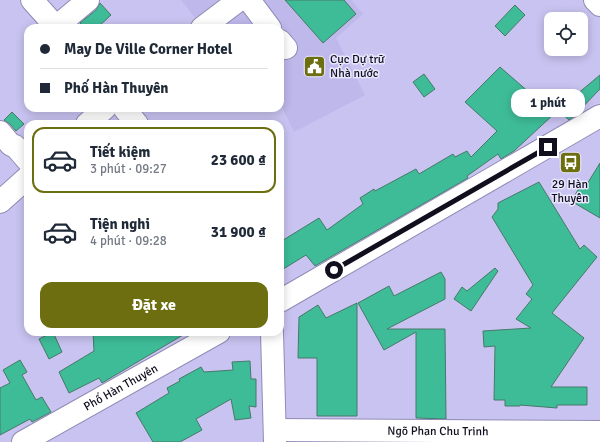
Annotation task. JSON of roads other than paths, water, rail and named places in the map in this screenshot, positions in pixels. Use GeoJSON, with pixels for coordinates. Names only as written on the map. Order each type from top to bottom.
{"type":"FeatureCollection","features":[{"type":"Feature","properties":{"kind":"street"},"geometry":{"type":"LineString","coordinates":[[32,0],[53,24]]}},
{"type":"Feature","properties":{"kind":"street"},"geometry":{"type":"LineString","coordinates":[[61,24],[88,0]]}},
{"type":"Feature","properties":{"kind":"street"},"geometry":{"type":"LineString","coordinates":[[207,24],[239,0]]}},
{"type":"Feature","properties":{"kind":"street"},"geometry":{"type":"LineString","coordinates":[[249,0],[267,24]]}},
{"type":"Feature","properties":{"kind":"street"},"geometry":{"type":"LineString","coordinates":[[595,0],[600,5]]}},
{"type":"Feature","properties":{"kind":"street"},"geometry":{"type":"LineString","coordinates":[[92,120],[100,112]]}},
{"type":"Feature","properties":{"kind":"street"},"geometry":{"type":"LineString","coordinates":[[127,112],[134,120]]}},
{"type":"Feature","properties":{"kind":"street"},"geometry":{"type":"LineString","coordinates":[[284,299],[600,116]]}},
{"type":"Feature","properties":{"kind":"street"},"geometry":{"type":"LineString","coordinates":[[4,144],[16,146],[24,156]]}},
{"type":"Feature","properties":{"kind":"street"},"geometry":{"type":"LineString","coordinates":[[0,202],[24,184]]}},
{"type":"Feature","properties":{"kind":"street","name":"Phố Hàn Thuyên"},"geometry":{"type":"LineString","coordinates":[[23,442],[212,336]]}},
{"type":"Feature","properties":{"kind":"street"},"geometry":{"type":"LineString","coordinates":[[272,336],[275,436]]}},
{"type":"Feature","properties":{"kind":"street","name":"Ngõ Phan Chu Trinh"},"geometry":{"type":"LineString","coordinates":[[275,436],[600,432]]}},
{"type":"Feature","properties":{"kind":"place","name":"Cục Dự trữ Nhà nước"},"geometry":{"type":"Point","coordinates":[315,66]}},
{"type":"Feature","properties":{"kind":"place","name":"29 Hàn Thuyên"},"geometry":{"type":"Point","coordinates":[570,163]}}]}
